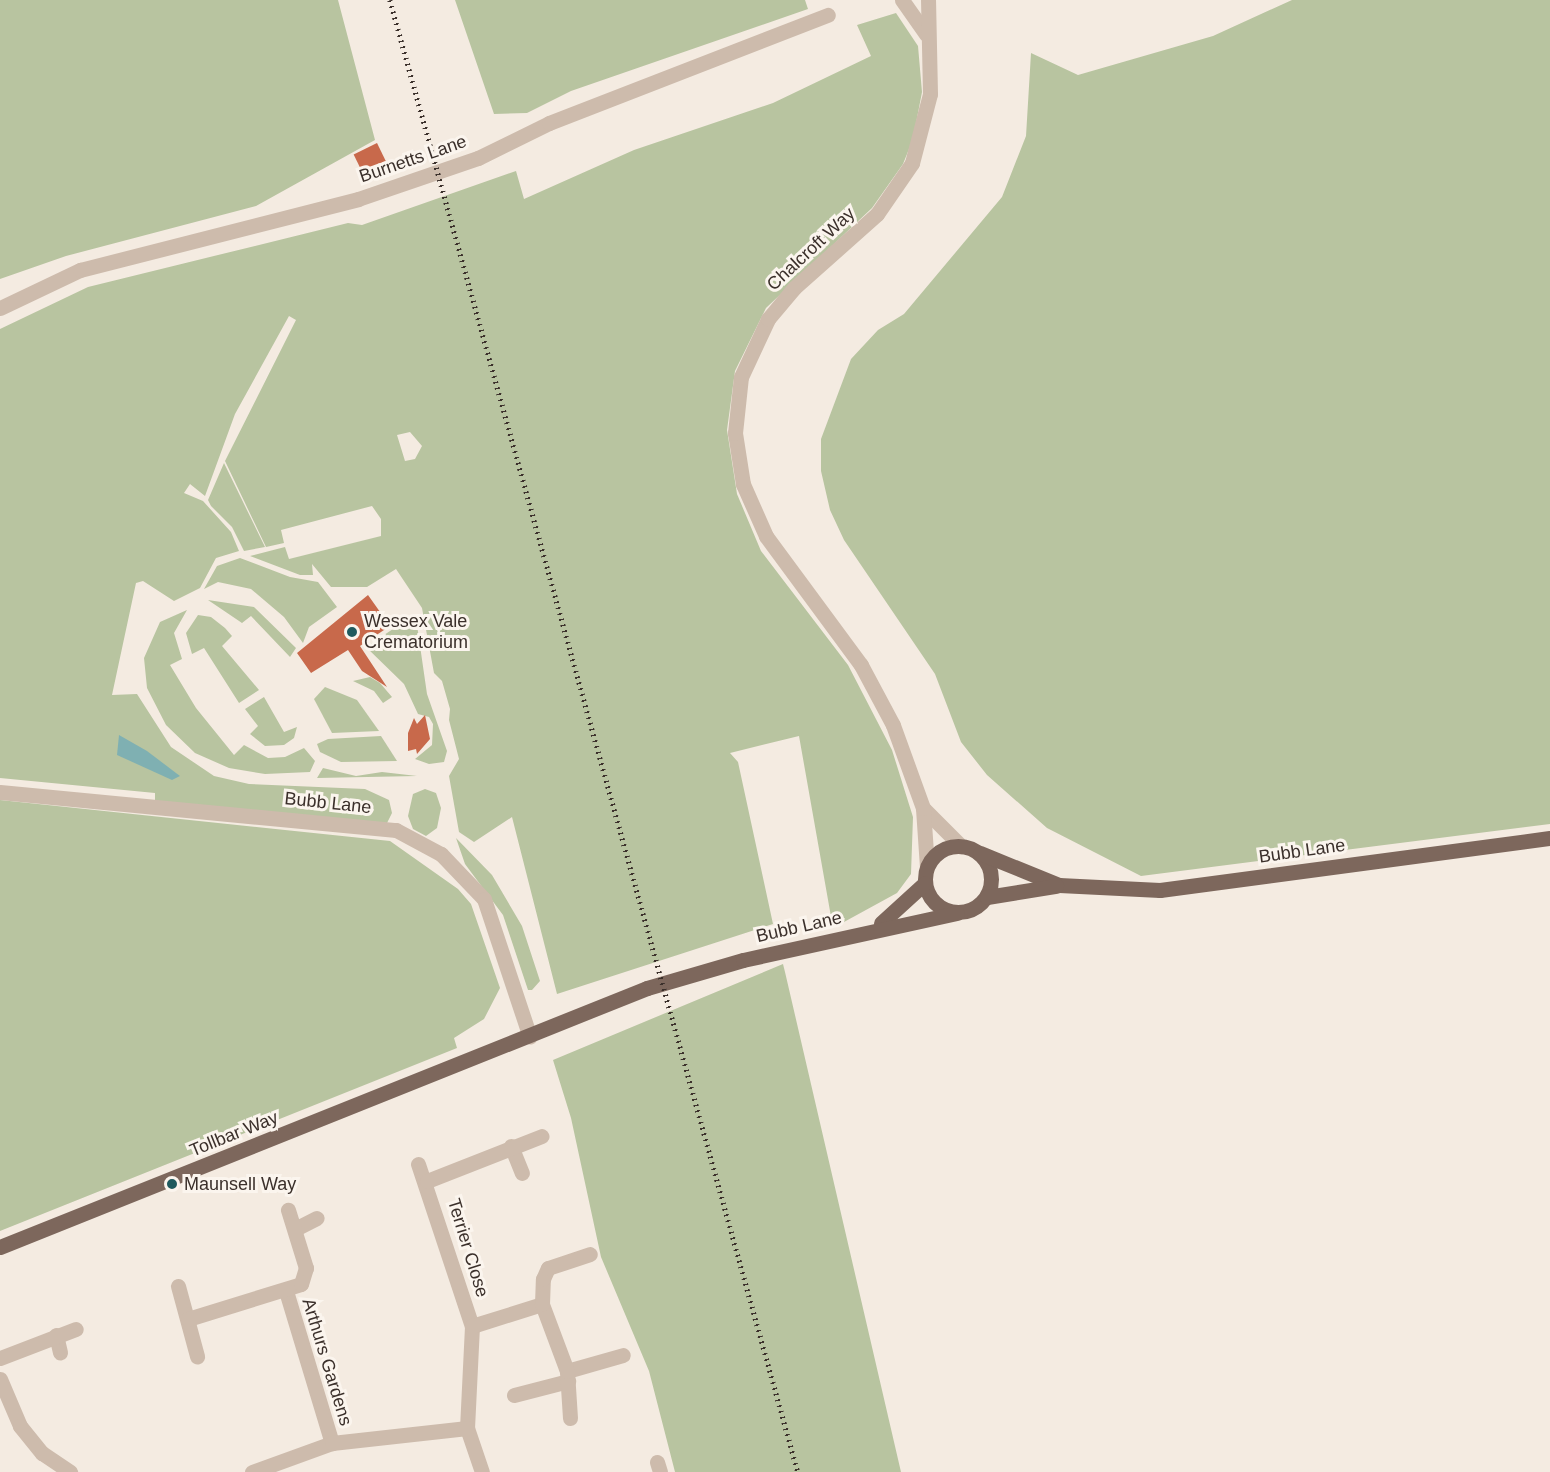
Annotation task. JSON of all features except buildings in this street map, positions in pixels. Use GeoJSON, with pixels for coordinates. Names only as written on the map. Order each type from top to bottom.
{"type":"FeatureCollection","features":[{"type":"Feature","properties":{"kind":"main road","name":"Bubb Lane"},"geometry":{"type":"LineString","coordinates":[[987,897],[1059,885],[1160,890],[1550,838]]}},
{"type":"Feature","properties":{"kind":"main road"},"geometry":{"type":"LineString","coordinates":[[961,846],[980,853],[991,869],[987,897],[971,910],[957,913],[939,907],[925,883],[927,867],[937,853],[961,846]]}},
{"type":"Feature","properties":{"kind":"main road","name":"Bubb Lane"},"geometry":{"type":"LineString","coordinates":[[980,853],[1059,885]]}},
{"type":"Feature","properties":{"kind":"main road","name":"Bubb Lane"},"geometry":{"type":"LineString","coordinates":[[873,929],[902,908],[925,883]]}},
{"type":"Feature","properties":{"kind":"main road","name":"Bubb Lane"},"geometry":{"type":"LineString","coordinates":[[481,1055],[683,975],[873,929],[957,913]]}},
{"type":"Feature","properties":{"kind":"main road","name":"Tollbar Way"},"geometry":{"type":"LineString","coordinates":[[0,1247],[481,1055]]}},
{"type":"Feature","properties":{"kind":"street"},"geometry":{"type":"LineString","coordinates":[[902,0],[926,34]]}},
{"type":"Feature","properties":{"kind":"street","name":"Chalcroft Way"},"geometry":{"type":"LineString","coordinates":[[927,867],[923,808],[901,744],[872,682],[757,519],[740,469],[735,433],[741,377],[768,319],[794,288],[878,213],[912,163],[930,94],[926,34],[928,0]]}},
{"type":"Feature","properties":{"kind":"street","name":"Burnetts Lane"},"geometry":{"type":"LineString","coordinates":[[0,308],[80,270],[358,199],[407,180],[478,158],[549,123],[828,15]]}},
{"type":"Feature","properties":{"kind":"street","name":"Bubb Lane"},"geometry":{"type":"LineString","coordinates":[[0,792],[396,831],[441,854],[484,899],[530,1037]]}},
{"type":"Feature","properties":{"kind":"street","name":"Chalcroft Way"},"geometry":{"type":"LineString","coordinates":[[923,808],[961,846]]}},
{"type":"Feature","properties":{"kind":"street","name":"Terrier Close"},"geometry":{"type":"LineString","coordinates":[[427,1181],[511,1146],[542,1136]]}},
{"type":"Feature","properties":{"kind":"street"},"geometry":{"type":"LineString","coordinates":[[511,1146],[522,1173]]}},
{"type":"Feature","properties":{"kind":"street","name":"Terrier Close"},"geometry":{"type":"LineString","coordinates":[[418,1164],[427,1181],[472,1326],[467,1428]]}},
{"type":"Feature","properties":{"kind":"street","name":"Arthurs Gardens"},"geometry":{"type":"LineString","coordinates":[[188,1319],[286,1291],[301,1284],[306,1268],[297,1228],[288,1210]]}},
{"type":"Feature","properties":{"kind":"street"},"geometry":{"type":"LineString","coordinates":[[297,1228],[317,1218]]}},
{"type":"Feature","properties":{"kind":"street"},"geometry":{"type":"LineString","coordinates":[[570,1418],[567,1376],[542,1304],[543,1279],[548,1268],[584,1259]]}},
{"type":"Feature","properties":{"kind":"street"},"geometry":{"type":"LineString","coordinates":[[178,1286],[197,1356]]}},
{"type":"Feature","properties":{"kind":"street","name":"Arthurs Gardens"},"geometry":{"type":"LineString","coordinates":[[286,1291],[332,1443]]}},
{"type":"Feature","properties":{"kind":"street","name":"Terrier Close"},"geometry":{"type":"LineString","coordinates":[[472,1326],[542,1304]]}},
{"type":"Feature","properties":{"kind":"street"},"geometry":{"type":"LineString","coordinates":[[0,1358],[76,1329]]}},
{"type":"Feature","properties":{"kind":"street"},"geometry":{"type":"LineString","coordinates":[[56,1335],[60,1353]]}},
{"type":"Feature","properties":{"kind":"street"},"geometry":{"type":"LineString","coordinates":[[514,1395],[623,1355]]}},
{"type":"Feature","properties":{"kind":"street"},"geometry":{"type":"LineString","coordinates":[[0,1379],[20,1426],[42,1453],[70,1472]]}},
{"type":"Feature","properties":{"kind":"street"},"geometry":{"type":"LineString","coordinates":[[252,1472],[289,1466],[332,1443],[467,1428],[483,1472]]}},
{"type":"Feature","properties":{"kind":"green space"},"geometry":{"type":"Polygon","coordinates":[[[0,0],[338,0],[375,140],[256,206],[66,256],[0,279],[0,0]]]}},
{"type":"Feature","properties":{"kind":"green space"},"geometry":{"type":"Polygon","coordinates":[[[455,0],[805,0],[808,9],[571,91],[527,113],[494,114],[455,0]]]}},
{"type":"Feature","properties":{"kind":"green space"},"geometry":{"type":"Polygon","coordinates":[[[1292,0],[1550,0],[1550,824],[1141,876],[1047,828],[987,775],[961,742],[935,674],[844,540],[830,510],[821,471],[821,439],[851,359],[878,330],[904,314],[1002,197],[1026,136],[1031,53],[1078,75],[1213,36],[1292,0]]]}},
{"type":"Feature","properties":{"kind":"green space"},"geometry":{"type":"Polygon","coordinates":[[[896,13],[918,46],[922,92],[913,139],[903,164],[872,208],[766,308],[735,371],[727,430],[737,494],[761,551],[848,665],[892,750],[913,817],[911,874],[897,893],[833,928],[799,736],[730,753],[738,762],[773,924],[557,994],[512,817],[474,842],[459,832],[449,776],[459,759],[449,720],[450,709],[442,681],[434,673],[422,608],[396,569],[367,587],[331,587],[312,564],[313,575],[300,575],[250,556],[285,547],[289,559],[381,536],[381,519],[372,506],[281,530],[284,543],[266,547],[225,461],[296,320],[289,316],[235,414],[205,496],[190,484],[184,493],[203,501],[231,532],[239,551],[216,558],[200,588],[174,601],[143,581],[136,583],[112,695],[137,694],[171,747],[214,776],[249,784],[365,789],[389,800],[392,813],[387,823],[155,801],[155,793],[0,778],[0,329],[88,287],[348,223],[362,225],[516,171],[524,199],[634,150],[773,103],[871,56],[857,25],[896,13]],[[410,432],[397,435],[405,461],[415,459],[422,446],[410,432]]]}},
{"type":"Feature","properties":{"kind":"green space"},"geometry":{"type":"Polygon","coordinates":[[[224,463],[265,547],[244,551],[232,527],[208,500],[224,463]]]}},
{"type":"Feature","properties":{"kind":"green space"},"geometry":{"type":"Polygon","coordinates":[[[240,558],[290,577],[318,582],[337,607],[309,627],[303,643],[284,617],[251,589],[218,582],[204,589],[217,566],[240,558]]]}},
{"type":"Feature","properties":{"kind":"green space"},"geometry":{"type":"Polygon","coordinates":[[[208,600],[254,607],[296,648],[290,657],[251,616],[242,623],[208,600]]]}},
{"type":"Feature","properties":{"kind":"green space"},"geometry":{"type":"Polygon","coordinates":[[[187,610],[174,633],[182,659],[170,665],[196,708],[234,755],[244,745],[268,758],[285,757],[304,748],[315,761],[310,772],[265,774],[229,768],[195,753],[166,725],[147,688],[144,658],[160,622],[187,610]]]}},
{"type":"Feature","properties":{"kind":"green space"},"geometry":{"type":"Polygon","coordinates":[[[198,615],[211,617],[232,636],[222,646],[259,690],[239,703],[204,648],[192,654],[186,633],[198,615]]]}},
{"type":"Feature","properties":{"kind":"green space"},"geometry":{"type":"Polygon","coordinates":[[[411,617],[417,625],[427,694],[447,751],[444,762],[429,764],[415,759],[432,745],[433,724],[429,717],[418,714],[404,684],[366,647],[411,617]]]}},
{"type":"Feature","properties":{"kind":"green space"},"geometry":{"type":"Polygon","coordinates":[[[370,677],[380,683],[392,697],[383,703],[374,691],[353,681],[370,677]]]}},
{"type":"Feature","properties":{"kind":"green space"},"geometry":{"type":"Polygon","coordinates":[[[325,687],[357,700],[379,731],[332,733],[314,699],[325,687]]]}},
{"type":"Feature","properties":{"kind":"green space"},"geometry":{"type":"Polygon","coordinates":[[[264,697],[284,732],[297,727],[294,738],[284,745],[265,746],[250,734],[258,726],[245,709],[264,697]]]}},
{"type":"Feature","properties":{"kind":"green space"},"geometry":{"type":"Polygon","coordinates":[[[381,736],[397,761],[341,762],[320,752],[317,744],[328,739],[381,736]]]}},
{"type":"Feature","properties":{"kind":"green space"},"geometry":{"type":"Polygon","coordinates":[[[323,768],[356,776],[382,772],[417,776],[317,778],[323,768]]]}},
{"type":"Feature","properties":{"kind":"green space"},"geometry":{"type":"Polygon","coordinates":[[[425,789],[436,793],[441,808],[437,828],[426,836],[413,829],[408,816],[413,794],[425,789]]]}},
{"type":"Feature","properties":{"kind":"green space"},"geometry":{"type":"Polygon","coordinates":[[[0,800],[390,841],[458,889],[471,904],[500,988],[484,1019],[454,1038],[457,1048],[0,1231],[0,800]]]}},
{"type":"Feature","properties":{"kind":"green space"},"geometry":{"type":"Polygon","coordinates":[[[456,838],[492,875],[522,926],[540,981],[532,990],[528,990],[503,915],[465,864],[456,838]]]}},
{"type":"Feature","properties":{"kind":"green space"},"geometry":{"type":"Polygon","coordinates":[[[783,964],[901,1472],[675,1472],[649,1371],[601,1257],[571,1118],[553,1060],[783,964]]]}},
{"type":"Feature","properties":{"kind":"water"},"geometry":{"type":"Polygon","coordinates":[[[119,735],[147,751],[180,776],[172,780],[117,755],[119,735]]]}},
{"type":"Feature","properties":{"kind":"railway"},"geometry":{"type":"LineString","coordinates":[[390,0],[798,1472]]}},
{"type":"Feature","properties":{"kind":"place","name":"Wessex Vale Crematorium"},"geometry":{"type":"Point","coordinates":[352,632]}},
{"type":"Feature","properties":{"kind":"place","name":"Maunsell Way"},"geometry":{"type":"Point","coordinates":[172,1184]}}]}
